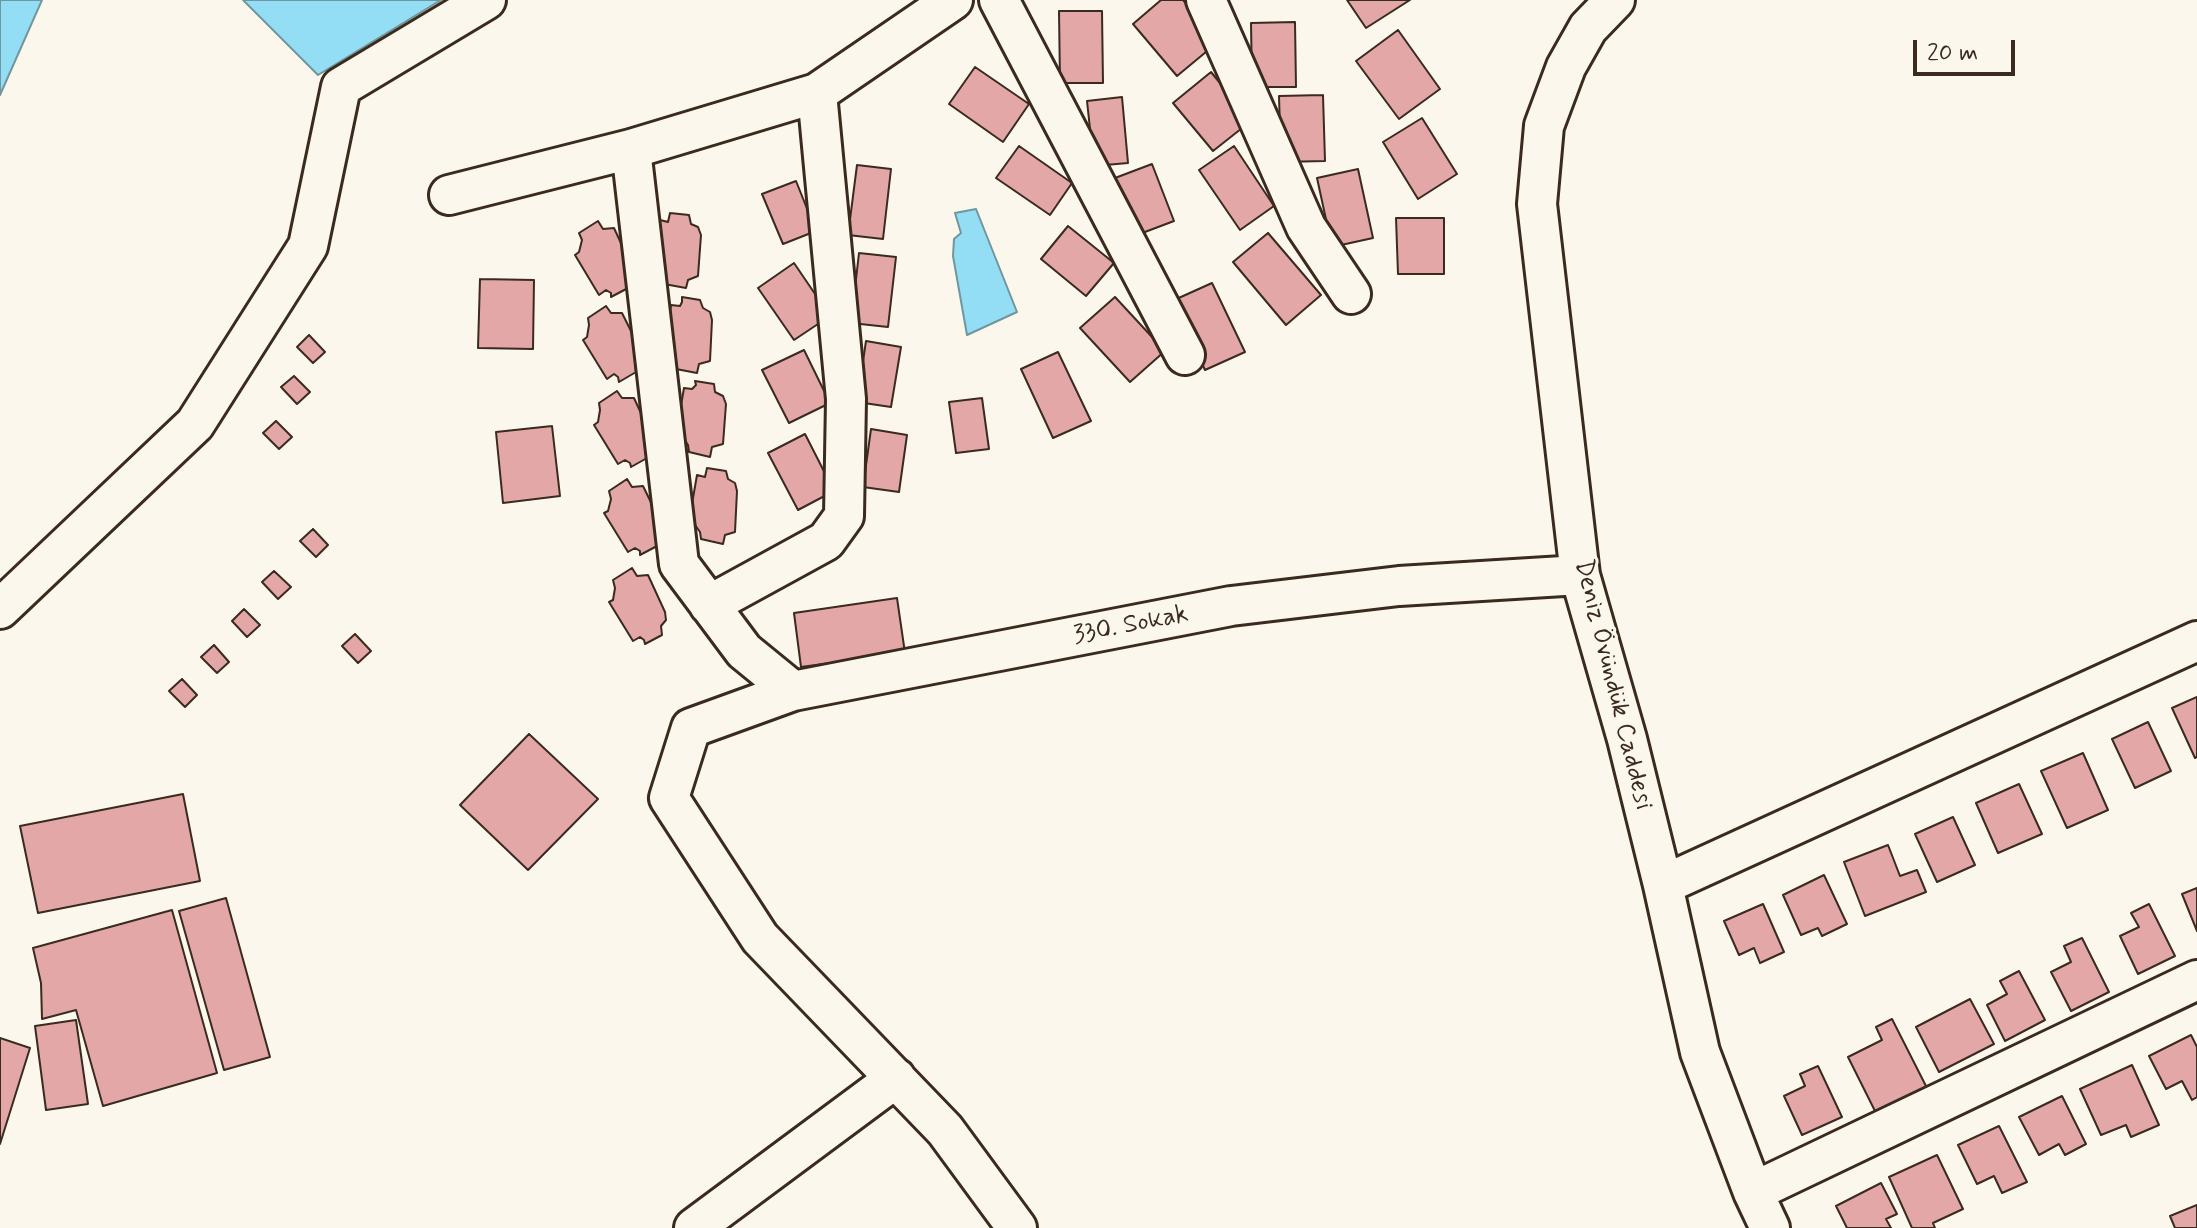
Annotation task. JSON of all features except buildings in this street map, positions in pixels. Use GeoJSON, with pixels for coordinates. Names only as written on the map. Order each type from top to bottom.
{"type":"FeatureCollection","features":[{"type":"Feature","properties":{"kind":"street"},"geometry":{"type":"LineString","coordinates":[[0,609],[195,424],[308,246],[341,87],[486,0]]}},
{"type":"Feature","properties":{"kind":"street"},"geometry":{"type":"LineString","coordinates":[[449,195],[631,149],[817,93],[953,0]]}},
{"type":"Feature","properties":{"kind":"street"},"geometry":{"type":"LineString","coordinates":[[999,0],[1185,355]]}},
{"type":"Feature","properties":{"kind":"street"},"geometry":{"type":"LineString","coordinates":[[1206,0],[1306,227],[1351,294]]}},
{"type":"Feature","properties":{"kind":"street","name":"Deniz Övündük Caddesi"},"geometry":{"type":"LineString","coordinates":[[1615,0],[1588,28],[1566,67],[1544,126],[1537,204],[1580,575],[1627,739],[1700,1052],[1753,1192],[1770,1228]]}},
{"type":"Feature","properties":{"kind":"street"},"geometry":{"type":"LineString","coordinates":[[709,605],[826,541],[844,516],[846,399],[817,93]]}},
{"type":"Feature","properties":{"kind":"street"},"geometry":{"type":"LineString","coordinates":[[631,149],[679,564],[744,651],[793,691]]}},
{"type":"Feature","properties":{"kind":"street","name":"330. Sokak"},"geometry":{"type":"LineString","coordinates":[[896,1078],[760,938],[669,798],[691,728],[793,691],[1231,606],[1399,586],[1580,575]]}},
{"type":"Feature","properties":{"kind":"street"},"geometry":{"type":"LineString","coordinates":[[1663,885],[2197,641]]}},
{"type":"Feature","properties":{"kind":"street"},"geometry":{"type":"LineString","coordinates":[[1753,1192],[2197,980]]}},
{"type":"Feature","properties":{"kind":"street"},"geometry":{"type":"LineString","coordinates":[[694,1228],[896,1078],[945,1130],[1001,1222]]}},
{"type":"Feature","properties":{"kind":"water"},"geometry":{"type":"Polygon","coordinates":[[[0,0],[42,0],[0,95],[0,0]]]}},
{"type":"Feature","properties":{"kind":"water"},"geometry":{"type":"Polygon","coordinates":[[[243,0],[441,0],[318,75],[243,0]]]}},
{"type":"Feature","properties":{"kind":"water"},"geometry":{"type":"Polygon","coordinates":[[[976,209],[1017,312],[967,335],[953,256],[954,239],[961,233],[955,213],[976,209]]]}}]}
